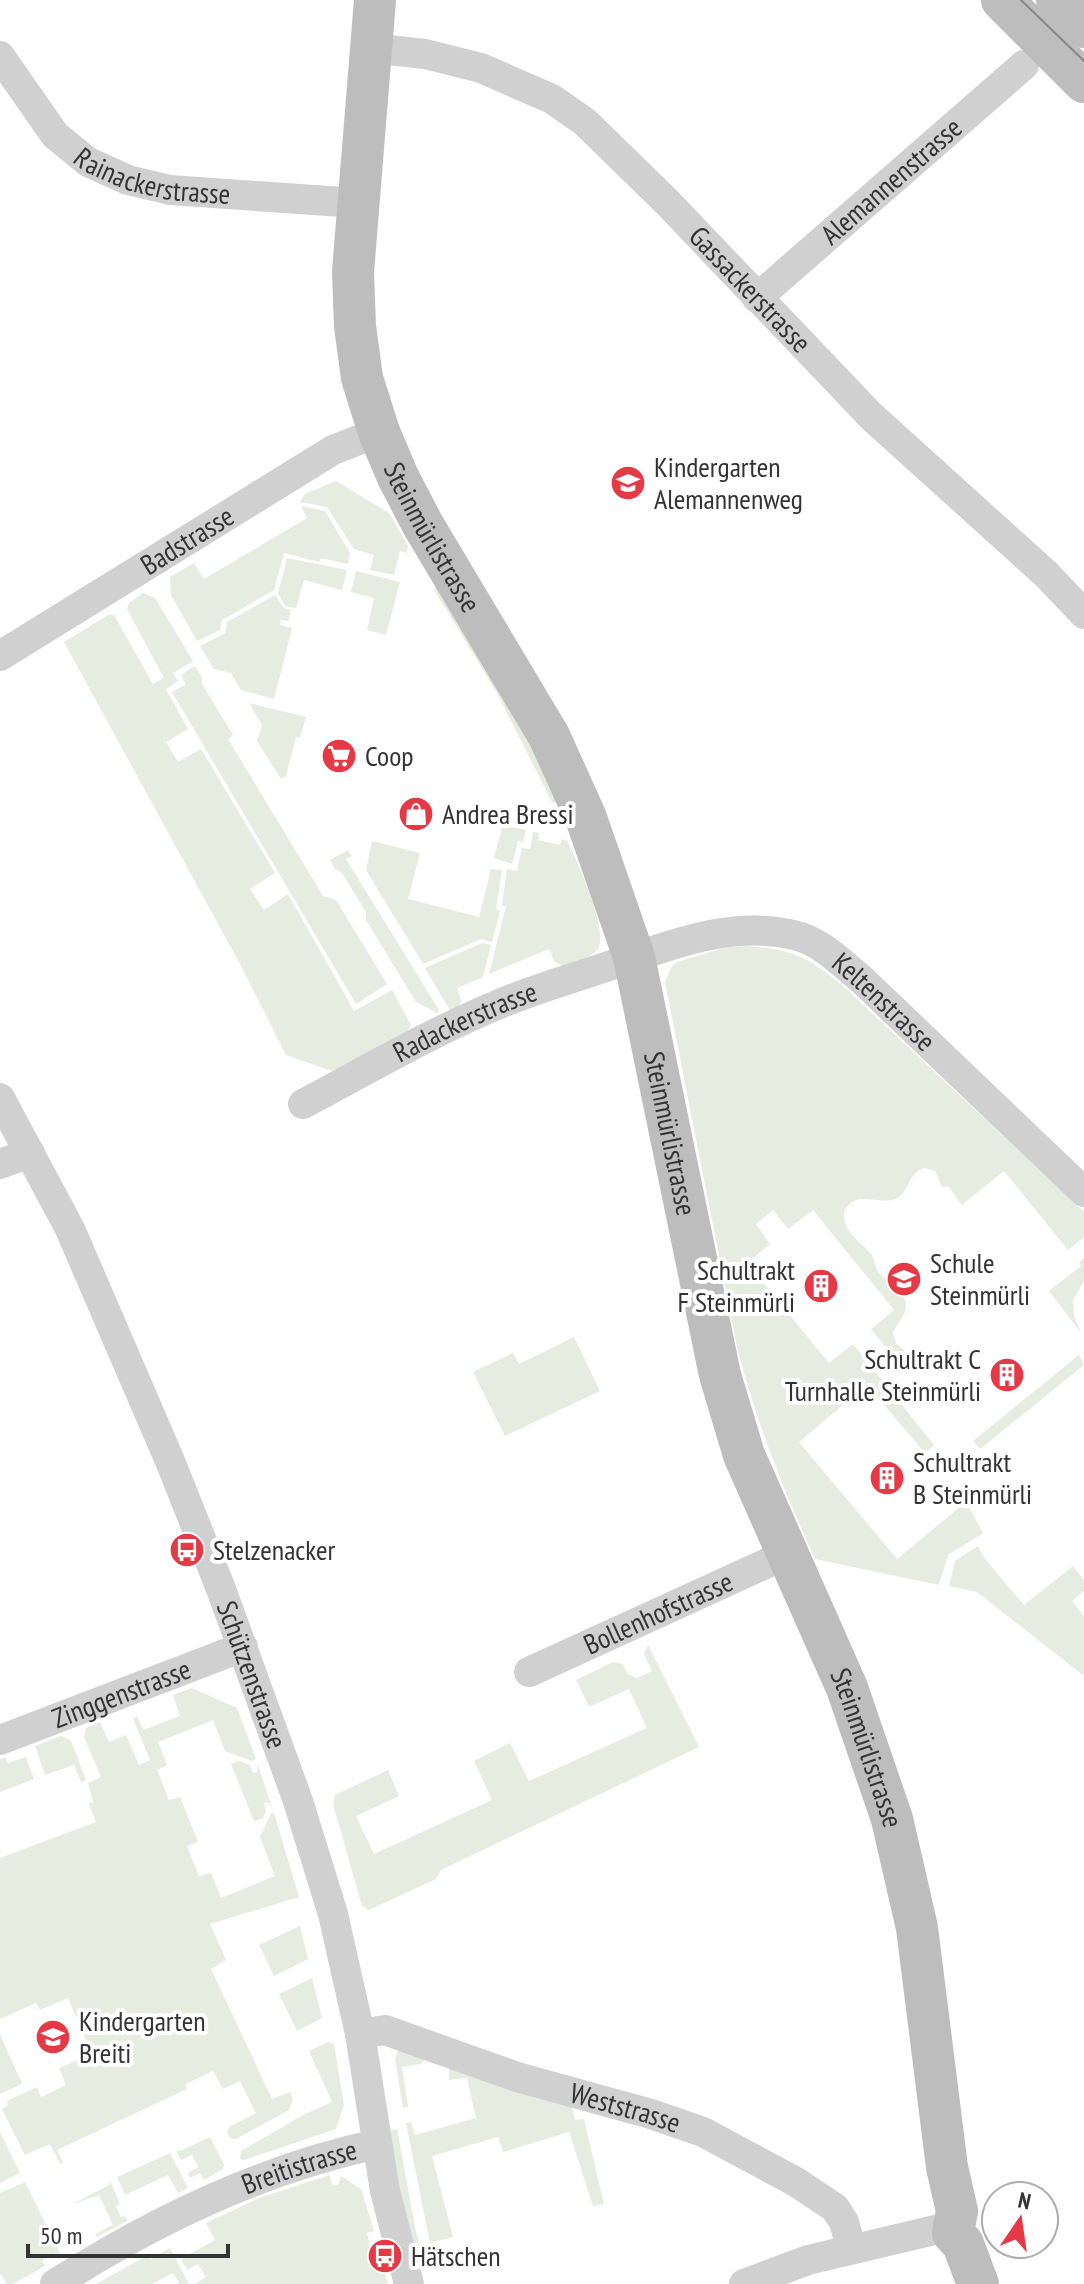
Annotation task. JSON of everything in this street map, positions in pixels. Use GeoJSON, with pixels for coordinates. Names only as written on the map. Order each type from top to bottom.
{"type":"FeatureCollection","features":[{"type":"Feature","properties":{"kind":"street","name":"Steinmürlistrasse"},"geometry":{"type":"LineString","coordinates":[[375,0],[353,272],[355,326],[362,378],[379,432],[423,525],[549,736],[586,818],[634,957],[720,1375],[744,1455],[862,1727],[903,1861],[917,1928],[947,2167],[957,2211],[953,2233],[963,2244],[978,2284]]}},
{"type":"Feature","properties":{"kind":"street"},"geometry":{"type":"LineString","coordinates":[[1002,0],[1084,82]]}},
{"type":"Feature","properties":{"kind":"street"},"geometry":{"type":"LineString","coordinates":[[1057,0],[1084,27]]}},
{"type":"Feature","properties":{"kind":"street","name":"Gassackerstrasse"},"geometry":{"type":"LineString","coordinates":[[370,48],[425,54],[481,68],[552,99],[585,122],[668,203],[871,416],[1047,575],[1084,614]]}},
{"type":"Feature","properties":{"kind":"street","name":"Rainackerstrasse"},"geometry":{"type":"LineString","coordinates":[[0,56],[55,135],[88,162],[128,180],[170,190],[357,203]]}},
{"type":"Feature","properties":{"kind":"street","name":"Alemannenstrasse"},"geometry":{"type":"LineString","coordinates":[[757,298],[1024,65]]}},
{"type":"Feature","properties":{"kind":"street","name":"Badstrasse"},"geometry":{"type":"LineString","coordinates":[[0,656],[333,450],[379,432]]}},
{"type":"Feature","properties":{"kind":"street","name":"Keltenstrasse"},"geometry":{"type":"LineString","coordinates":[[634,957],[711,934],[741,929],[796,935],[821,945],[860,978],[1084,1192]]}},
{"type":"Feature","properties":{"kind":"street","name":"Radackerstrasse"},"geometry":{"type":"LineString","coordinates":[[303,1104],[498,1004],[634,957]]}},
{"type":"Feature","properties":{"kind":"street","name":"Schützenstrasse"},"geometry":{"type":"LineString","coordinates":[[0,1098],[70,1229],[159,1435],[243,1647],[297,1799],[333,1914],[360,2034],[395,2238],[409,2284]]}},
{"type":"Feature","properties":{"kind":"street"},"geometry":{"type":"LineString","coordinates":[[0,1164],[30,1153]]}},
{"type":"Feature","properties":{"kind":"street","name":"Bollenhofstrasse"},"geometry":{"type":"LineString","coordinates":[[529,1672],[787,1554]]}},
{"type":"Feature","properties":{"kind":"street","name":"Zinggenstrasse"},"geometry":{"type":"LineString","coordinates":[[0,1740],[243,1647]]}},
{"type":"Feature","properties":{"kind":"street","name":"Weststrasse"},"geometry":{"type":"LineString","coordinates":[[360,2034],[385,2030],[517,2077],[651,2114],[703,2132],[796,2182],[835,2208],[844,2222],[851,2248]]}},
{"type":"Feature","properties":{"kind":"street","name":"Breitistrasse"},"geometry":{"type":"LineString","coordinates":[[55,2284],[209,2198],[278,2170],[328,2154],[377,2144]]}},
{"type":"Feature","properties":{"kind":"street"},"geometry":{"type":"LineString","coordinates":[[744,2284],[783,2268],[851,2248],[939,2229],[953,2233]]}},
{"type":"Feature","properties":{"kind":"shaded area"},"geometry":{"type":"Polygon","coordinates":[[[336,481],[389,513],[408,546],[407,553],[400,551],[394,575],[370,570],[374,555],[354,549],[327,507],[300,502],[305,494],[336,481]]]}},
{"type":"Feature","properties":{"kind":"shaded area"},"geometry":{"type":"Polygon","coordinates":[[[301,506],[325,511],[350,553],[348,564],[321,558],[319,562],[284,553],[274,590],[222,620],[220,630],[197,641],[171,595],[170,577],[194,563],[204,579],[307,518],[301,506]]]}},
{"type":"Feature","properties":{"kind":"shaded area"},"geometry":{"type":"Polygon","coordinates":[[[287,558],[347,570],[342,590],[304,580],[296,608],[285,606],[278,593],[287,558]]]}},
{"type":"Feature","properties":{"kind":"shaded area"},"geometry":{"type":"Polygon","coordinates":[[[356,571],[400,582],[386,635],[367,630],[374,598],[351,592],[356,571]]]}},
{"type":"Feature","properties":{"kind":"shaded area"},"geometry":{"type":"Polygon","coordinates":[[[435,585],[505,693],[560,804],[552,802],[498,695],[435,591],[435,585]]]}},
{"type":"Feature","properties":{"kind":"shaded area"},"geometry":{"type":"Polygon","coordinates":[[[143,593],[155,598],[193,661],[173,673],[178,681],[166,689],[188,729],[166,742],[178,762],[201,749],[275,873],[250,889],[264,910],[288,894],[354,1011],[392,990],[411,1025],[404,1037],[332,1071],[286,1055],[241,966],[64,642],[108,615],[114,615],[153,684],[164,678],[127,609],[129,603],[143,593]]]}},
{"type":"Feature","properties":{"kind":"shaded area"},"geometry":{"type":"Polygon","coordinates":[[[275,595],[284,608],[291,610],[288,621],[281,620],[280,625],[292,628],[274,699],[241,690],[231,673],[214,669],[200,646],[225,633],[227,622],[275,595]]]}},
{"type":"Feature","properties":{"kind":"shaded area"},"geometry":{"type":"Polygon","coordinates":[[[195,666],[202,677],[202,684],[233,735],[228,739],[323,896],[336,900],[387,984],[356,1004],[172,692],[186,684],[181,675],[195,666]]]}},
{"type":"Feature","properties":{"kind":"shaded area"},"geometry":{"type":"Polygon","coordinates":[[[249,703],[306,717],[300,738],[296,737],[286,776],[281,779],[257,741],[262,725],[249,703]]]}},
{"type":"Feature","properties":{"kind":"shaded area"},"geometry":{"type":"Polygon","coordinates":[[[483,810],[507,816],[512,827],[526,830],[523,842],[518,841],[512,864],[494,858],[503,824],[480,818],[483,810]]]}},
{"type":"Feature","properties":{"kind":"shaded area"},"geometry":{"type":"Polygon","coordinates":[[[533,832],[539,833],[538,840],[560,845],[562,839],[568,842],[591,898],[600,929],[600,942],[597,950],[571,964],[562,966],[554,961],[549,949],[489,974],[506,906],[502,905],[507,869],[517,871],[522,848],[530,849],[533,832]]]}},
{"type":"Feature","properties":{"kind":"shaded area"},"geometry":{"type":"Polygon","coordinates":[[[372,841],[420,853],[408,899],[479,917],[491,869],[502,870],[496,909],[500,911],[492,942],[481,939],[423,964],[366,870],[372,841]]]}},
{"type":"Feature","properties":{"kind":"shaded area"},"geometry":{"type":"Polygon","coordinates":[[[348,850],[352,856],[346,859],[439,1010],[437,1013],[416,1002],[366,920],[366,912],[342,873],[335,869],[330,860],[348,850]]]}},
{"type":"Feature","properties":{"kind":"shaded area"},"geometry":{"type":"Polygon","coordinates":[[[482,943],[491,945],[483,977],[457,988],[461,1000],[458,1010],[451,1012],[425,968],[482,943]]]}},
{"type":"Feature","properties":{"kind":"shaded area"},"geometry":{"type":"Polygon","coordinates":[[[747,946],[799,956],[842,985],[1084,1212],[1084,1237],[1068,1250],[1004,1171],[962,1205],[948,1186],[942,1187],[935,1171],[924,1168],[914,1175],[903,1193],[895,1199],[860,1199],[848,1205],[844,1219],[849,1231],[871,1254],[881,1275],[905,1299],[905,1312],[893,1333],[896,1343],[905,1351],[895,1359],[871,1329],[894,1310],[813,1210],[788,1229],[773,1210],[756,1224],[770,1244],[747,1263],[829,1363],[853,1344],[934,1445],[925,1453],[867,1385],[799,1442],[897,1559],[966,1502],[983,1533],[948,1555],[939,1585],[815,1559],[771,1455],[753,1402],[737,1347],[665,982],[677,962],[727,947],[747,946]]]}},
{"type":"Feature","properties":{"kind":"shaded area"},"geometry":{"type":"Polygon","coordinates":[[[1084,1258],[1084,1281],[1073,1300],[1074,1316],[1081,1333],[1049,1291],[1081,1266],[1079,1263],[1084,1258]]]}},
{"type":"Feature","properties":{"kind":"shaded area"},"geometry":{"type":"Polygon","coordinates":[[[574,1337],[600,1391],[505,1436],[473,1372],[513,1353],[519,1364],[574,1337]]]}},
{"type":"Feature","properties":{"kind":"shaded area"},"geometry":{"type":"Polygon","coordinates":[[[1079,1355],[1084,1365],[980,1449],[973,1441],[1079,1355]]]}},
{"type":"Feature","properties":{"kind":"shaded area"},"geometry":{"type":"Polygon","coordinates":[[[978,1546],[985,1559],[1024,1605],[1073,1566],[1084,1580],[1084,1591],[1072,1601],[1084,1616],[1084,1676],[977,1592],[949,1586],[955,1561],[978,1546]]]}},
{"type":"Feature","properties":{"kind":"shaded area"},"geometry":{"type":"Polygon","coordinates":[[[648,1645],[699,1747],[441,1870],[436,1879],[369,1910],[362,1906],[333,1804],[335,1795],[388,1770],[399,1796],[356,1816],[374,1854],[492,1800],[474,1761],[510,1743],[529,1781],[647,1728],[629,1689],[589,1707],[576,1680],[613,1662],[623,1664],[628,1674],[637,1678],[652,1671],[644,1654],[648,1645]]]}},
{"type":"Feature","properties":{"kind":"shaded area"},"geometry":{"type":"Polygon","coordinates":[[[192,1688],[237,1708],[256,1759],[252,1761],[225,1751],[213,1720],[158,1742],[167,1765],[157,1770],[169,1800],[180,1797],[198,1842],[187,1846],[199,1876],[211,1873],[221,1898],[275,1876],[260,1837],[271,1813],[274,1813],[299,1897],[210,1924],[226,1960],[211,1969],[272,2099],[290,2092],[293,2099],[289,2110],[236,2139],[230,2138],[227,2132],[229,2127],[256,2113],[240,2081],[223,2089],[213,2071],[186,2084],[187,2089],[57,2150],[63,2163],[60,2164],[50,2144],[25,2155],[2,2109],[8,2105],[7,2101],[37,2087],[41,2097],[66,2085],[59,2068],[92,2054],[68,1998],[40,2010],[36,2003],[0,2019],[0,1858],[96,1822],[89,1804],[93,1802],[88,1783],[101,1777],[84,1737],[86,1728],[100,1722],[109,1742],[126,1735],[139,1765],[150,1760],[133,1719],[137,1716],[143,1730],[180,1716],[173,1695],[192,1688]]]}},
{"type":"Feature","properties":{"kind":"shaded area"},"geometry":{"type":"Polygon","coordinates":[[[61,1736],[71,1741],[86,1780],[81,1782],[74,1765],[45,1775],[35,1746],[61,1736]]]}},
{"type":"Feature","properties":{"kind":"shaded area"},"geometry":{"type":"Polygon","coordinates":[[[5,1757],[8,1763],[26,1757],[34,1779],[0,1792],[0,1759],[5,1757]]]}},
{"type":"Feature","properties":{"kind":"shaded area"},"geometry":{"type":"Polygon","coordinates":[[[239,1761],[250,1765],[253,1773],[257,1772],[258,1765],[272,1807],[268,1802],[264,1803],[266,1811],[263,1818],[254,1821],[231,1764],[239,1761]]]}},
{"type":"Feature","properties":{"kind":"shaded area"},"geometry":{"type":"Polygon","coordinates":[[[300,1926],[308,1959],[274,1976],[259,1945],[300,1926]]]}},
{"type":"Feature","properties":{"kind":"shaded area"},"geometry":{"type":"Polygon","coordinates":[[[312,1978],[322,2018],[297,2031],[279,1994],[312,1978]]]}},
{"type":"Feature","properties":{"kind":"shaded area"},"geometry":{"type":"Polygon","coordinates":[[[0,2034],[22,2084],[0,2094],[0,2034]]]}},
{"type":"Feature","properties":{"kind":"shaded area"},"geometry":{"type":"Polygon","coordinates":[[[328,2042],[334,2044],[344,2105],[336,2129],[240,2159],[241,2151],[332,2102],[309,2051],[328,2042]]]}},
{"type":"Feature","properties":{"kind":"shaded area"},"geometry":{"type":"Polygon","coordinates":[[[399,2049],[570,2101],[575,2120],[584,2119],[604,2204],[593,2206],[569,2132],[503,2152],[498,2137],[432,2156],[453,2237],[430,2243],[406,2123],[411,2122],[415,2135],[476,2118],[467,2078],[449,2080],[449,2066],[426,2058],[421,2064],[402,2067],[408,2107],[403,2108],[395,2058],[399,2049]]]}},
{"type":"Feature","properties":{"kind":"shaded area"},"geometry":{"type":"Polygon","coordinates":[[[397,2129],[416,2232],[426,2266],[415,2270],[387,2131],[397,2129]]]}},
{"type":"Feature","properties":{"kind":"shaded area"},"geometry":{"type":"Polygon","coordinates":[[[0,2132],[20,2173],[0,2183],[0,2132]]]}},
{"type":"Feature","properties":{"kind":"shaded area"},"geometry":{"type":"Polygon","coordinates":[[[210,2137],[224,2165],[223,2169],[204,2180],[200,2173],[190,2178],[188,2173],[198,2167],[192,2155],[181,2160],[176,2150],[210,2137]]]}},
{"type":"Feature","properties":{"kind":"shaded area"},"geometry":{"type":"Polygon","coordinates":[[[170,2153],[188,2188],[178,2193],[168,2175],[125,2195],[117,2177],[170,2153]]]}},
{"type":"Feature","properties":{"kind":"shaded area"},"geometry":{"type":"Polygon","coordinates":[[[330,2175],[332,2185],[338,2185],[341,2176],[361,2189],[374,2231],[367,2233],[371,2251],[378,2250],[388,2284],[195,2284],[206,2277],[198,2264],[187,2270],[181,2259],[215,2240],[206,2223],[259,2198],[330,2175]]]}},
{"type":"Feature","properties":{"kind":"shaded area"},"geometry":{"type":"Polygon","coordinates":[[[110,2181],[120,2204],[116,2206],[121,2218],[125,2216],[127,2221],[95,2238],[97,2233],[113,2225],[99,2195],[71,2205],[109,2185],[110,2181]]]}},
{"type":"Feature","properties":{"kind":"shaded area"},"geometry":{"type":"Polygon","coordinates":[[[25,2182],[62,2257],[59,2258],[56,2253],[42,2261],[45,2266],[13,2284],[7,2284],[0,2273],[0,2193],[25,2182]]]}},
{"type":"Feature","properties":{"kind":"shaded area"},"geometry":{"type":"Polygon","coordinates":[[[170,2248],[189,2284],[180,2284],[173,2273],[152,2284],[96,2284],[148,2255],[151,2259],[170,2248]]]}},
{"type":"Feature","properties":{"kind":"tram line"},"geometry":{"type":"LineString","coordinates":[[1021,0],[1084,61]]}},
{"type":"Feature","properties":{"kind":"place","name":"Kindergarten Alemannenweg"},"geometry":{"type":"Point","coordinates":[628,483]}},
{"type":"Feature","properties":{"kind":"place","name":"Coop"},"geometry":{"type":"Point","coordinates":[339,756]}},
{"type":"Feature","properties":{"kind":"place","name":"Andrea Bressi"},"geometry":{"type":"Point","coordinates":[416,814]}},
{"type":"Feature","properties":{"kind":"place","name":"Schule Steinmürli"},"geometry":{"type":"Point","coordinates":[904,1279]}},
{"type":"Feature","properties":{"kind":"place","name":"Schultrakt F Steinmürli"},"geometry":{"type":"Point","coordinates":[821,1286]}},
{"type":"Feature","properties":{"kind":"place","name":"Schultrakt C Turnhalle Steinmürli"},"geometry":{"type":"Point","coordinates":[1007,1375]}},
{"type":"Feature","properties":{"kind":"place","name":"Schultrakt B Steinmürli"},"geometry":{"type":"Point","coordinates":[887,1478]}},
{"type":"Feature","properties":{"kind":"place","name":"Stelzenacker"},"geometry":{"type":"Point","coordinates":[187,1550]}},
{"type":"Feature","properties":{"kind":"place","name":"Kindergarten Breiti"},"geometry":{"type":"Point","coordinates":[53,2037]}},
{"type":"Feature","properties":{"kind":"place","name":"Hätschen"},"geometry":{"type":"Point","coordinates":[385,2256]}}]}
